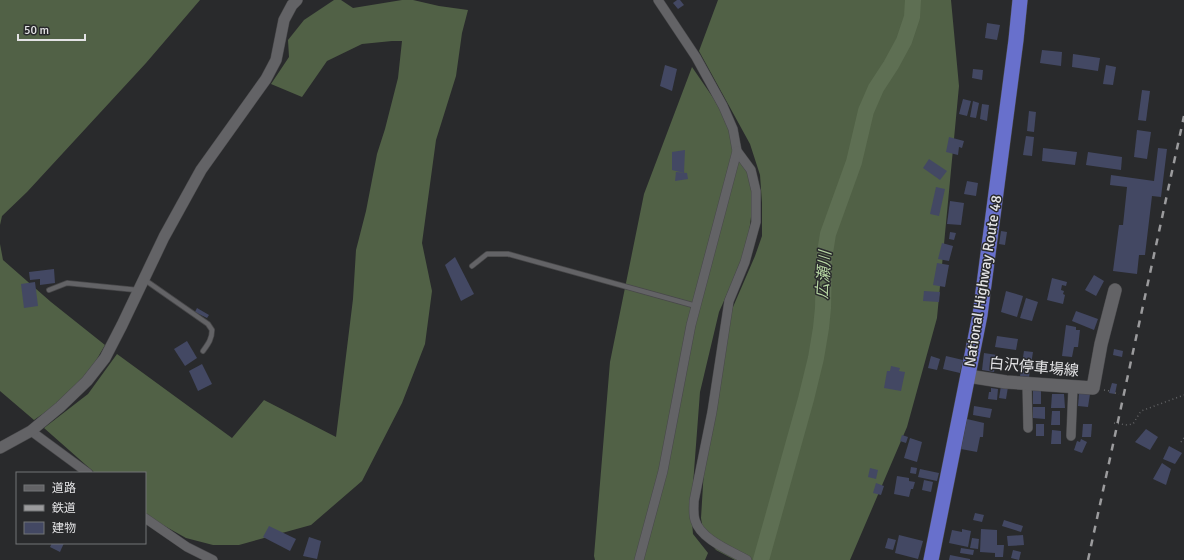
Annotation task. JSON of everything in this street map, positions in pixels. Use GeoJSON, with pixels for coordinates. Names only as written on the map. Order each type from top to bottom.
{"type":"FeatureCollection","features":[{"type":"Feature","properties":{"kind":"highway","name":"National Highway Route 48"},"geometry":{"type":"LineString","coordinates":[[931,560],[980,315],[1020,0]]}},
{"type":"Feature","properties":{"kind":"main road","name":"白沢停車場線"},"geometry":{"type":"LineString","coordinates":[[968,376],[1027,384],[1093,388],[1101,344],[1115,290]]}},
{"type":"Feature","properties":{"kind":"street"},"geometry":{"type":"LineString","coordinates":[[0,448],[31,431],[60,407],[88,381],[101,363],[122,325],[164,237],[201,170],[273,66],[276,60],[284,20],[292,5],[297,0]]}},
{"type":"Feature","properties":{"kind":"street"},"geometry":{"type":"LineString","coordinates":[[658,0],[696,57],[724,106],[732,129],[737,151],[749,166],[754,182],[757,206],[756,222],[745,262],[729,301],[712,412],[694,501],[695,520],[698,528],[705,536],[747,560]]}},
{"type":"Feature","properties":{"kind":"street"},"geometry":{"type":"LineString","coordinates":[[639,560],[663,471],[678,387],[696,306],[737,151]]}},
{"type":"Feature","properties":{"kind":"street"},"geometry":{"type":"LineString","coordinates":[[1027,384],[1028,428]]}},
{"type":"Feature","properties":{"kind":"street"},"geometry":{"type":"LineString","coordinates":[[1071,436],[1073,387]]}},
{"type":"Feature","properties":{"kind":"street"},"geometry":{"type":"LineString","coordinates":[[31,431],[87,472]]}},
{"type":"Feature","properties":{"kind":"street"},"geometry":{"type":"LineString","coordinates":[[146,519],[187,547],[213,560]]}},
{"type":"Feature","properties":{"kind":"lane"},"geometry":{"type":"LineString","coordinates":[[472,266],[487,254],[508,254],[696,306]]}},
{"type":"Feature","properties":{"kind":"lane"},"geometry":{"type":"LineString","coordinates":[[144,280],[208,324],[212,330],[212,337],[203,351]]}},
{"type":"Feature","properties":{"kind":"lane"},"geometry":{"type":"LineString","coordinates":[[49,290],[67,283],[139,290]]}},
{"type":"Feature","properties":{"kind":"path"},"geometry":{"type":"LineString","coordinates":[[1115,393],[1119,394]]}},
{"type":"Feature","properties":{"kind":"path"},"geometry":{"type":"LineString","coordinates":[[1114,423],[1127,425],[1133,424],[1141,411],[1184,395]]}},
{"type":"Feature","properties":{"kind":"path"},"geometry":{"type":"LineString","coordinates":[[1181,442],[1184,438]]}},
{"type":"Feature","properties":{"kind":"green space"},"geometry":{"type":"Polygon","coordinates":[[[0,0],[200,0],[146,63],[27,192],[2,216],[0,225],[0,0]]]}},
{"type":"Feature","properties":{"kind":"green space"},"geometry":{"type":"Polygon","coordinates":[[[334,0],[341,0],[353,8],[402,0],[413,0],[439,6],[468,10],[462,33],[456,76],[436,140],[422,243],[432,291],[425,344],[402,403],[362,481],[311,525],[239,545],[213,545],[186,538],[146,516],[146,472],[94,472],[44,428],[88,394],[117,354],[232,438],[264,400],[336,437],[353,299],[356,250],[366,211],[377,154],[398,78],[402,41],[362,44],[327,61],[302,97],[271,84],[289,57],[288,40],[304,20],[334,0]]]}},
{"type":"Feature","properties":{"kind":"green space"},"geometry":{"type":"Polygon","coordinates":[[[718,0],[951,0],[959,86],[937,318],[907,427],[850,560],[735,560],[716,550],[704,536],[701,518],[705,452],[724,337],[733,307],[762,236],[760,175],[750,144],[699,51],[718,0]]]}},
{"type":"Feature","properties":{"kind":"green space"},"geometry":{"type":"Polygon","coordinates":[[[692,67],[714,99],[743,153],[754,193],[747,249],[719,312],[700,392],[691,511],[693,534],[708,553],[705,560],[595,560],[594,556],[610,362],[644,194],[692,67]]]}},
{"type":"Feature","properties":{"kind":"green space"},"geometry":{"type":"Polygon","coordinates":[[[0,244],[3,260],[51,302],[105,345],[80,388],[34,420],[0,391],[0,244]]]}},
{"type":"Feature","properties":{"kind":"building"},"geometry":{"type":"Polygon","coordinates":[[[680,0],[684,5],[678,9],[673,3],[680,0]]]}},
{"type":"Feature","properties":{"kind":"building"},"geometry":{"type":"Polygon","coordinates":[[[987,23],[1000,25],[997,40],[985,38],[987,23]]]}},
{"type":"Feature","properties":{"kind":"building"},"geometry":{"type":"Polygon","coordinates":[[[1042,50],[1062,52],[1061,66],[1040,63],[1042,50]]]}},
{"type":"Feature","properties":{"kind":"building"},"geometry":{"type":"Polygon","coordinates":[[[1073,54],[1100,58],[1098,71],[1072,67],[1073,54]]]}},
{"type":"Feature","properties":{"kind":"building"},"geometry":{"type":"Polygon","coordinates":[[[665,65],[677,69],[672,91],[660,86],[665,65]]]}},
{"type":"Feature","properties":{"kind":"building"},"geometry":{"type":"Polygon","coordinates":[[[1106,65],[1116,67],[1113,85],[1103,84],[1106,65]]]}},
{"type":"Feature","properties":{"kind":"building"},"geometry":{"type":"Polygon","coordinates":[[[973,69],[983,70],[982,80],[972,78],[973,69]]]}},
{"type":"Feature","properties":{"kind":"building"},"geometry":{"type":"Polygon","coordinates":[[[1142,90],[1150,91],[1146,121],[1138,120],[1142,90]]]}},
{"type":"Feature","properties":{"kind":"building"},"geometry":{"type":"Polygon","coordinates":[[[963,99],[971,101],[967,116],[959,114],[963,99]]]}},
{"type":"Feature","properties":{"kind":"building"},"geometry":{"type":"Polygon","coordinates":[[[973,101],[979,103],[976,118],[970,117],[973,101]]]}},
{"type":"Feature","properties":{"kind":"building"},"geometry":{"type":"Polygon","coordinates":[[[982,104],[989,105],[987,121],[980,119],[982,104]]]}},
{"type":"Feature","properties":{"kind":"building"},"geometry":{"type":"Polygon","coordinates":[[[1029,111],[1036,112],[1034,132],[1027,131],[1029,111]]]}},
{"type":"Feature","properties":{"kind":"building"},"geometry":{"type":"Polygon","coordinates":[[[1137,130],[1151,132],[1147,159],[1134,157],[1137,130]]]}},
{"type":"Feature","properties":{"kind":"building"},"geometry":{"type":"Polygon","coordinates":[[[1026,136],[1034,137],[1032,156],[1023,155],[1026,136]]]}},
{"type":"Feature","properties":{"kind":"building"},"geometry":{"type":"Polygon","coordinates":[[[949,137],[964,141],[962,148],[959,147],[958,155],[946,152],[949,137]]]}},
{"type":"Feature","properties":{"kind":"building"},"geometry":{"type":"Polygon","coordinates":[[[1043,148],[1077,152],[1075,165],[1042,161],[1043,148]]]}},
{"type":"Feature","properties":{"kind":"building"},"geometry":{"type":"Polygon","coordinates":[[[1158,148],[1167,149],[1161,197],[1152,196],[1145,255],[1139,255],[1137,274],[1113,271],[1119,225],[1123,225],[1127,187],[1110,185],[1111,175],[1154,181],[1158,148]]]}},
{"type":"Feature","properties":{"kind":"building"},"geometry":{"type":"Polygon","coordinates":[[[685,150],[684,173],[672,170],[672,152],[685,150]]]}},
{"type":"Feature","properties":{"kind":"building"},"geometry":{"type":"Polygon","coordinates":[[[1088,152],[1122,157],[1121,170],[1086,165],[1088,152]]]}},
{"type":"Feature","properties":{"kind":"building"},"geometry":{"type":"Polygon","coordinates":[[[929,159],[947,171],[940,180],[923,168],[929,159]]]}},
{"type":"Feature","properties":{"kind":"building"},"geometry":{"type":"Polygon","coordinates":[[[676,172],[687,173],[688,179],[675,181],[676,172]]]}},
{"type":"Feature","properties":{"kind":"building"},"geometry":{"type":"Polygon","coordinates":[[[967,181],[978,183],[976,196],[964,194],[967,181]]]}},
{"type":"Feature","properties":{"kind":"building"},"geometry":{"type":"Polygon","coordinates":[[[936,187],[945,189],[939,216],[930,214],[936,187]]]}},
{"type":"Feature","properties":{"kind":"building"},"geometry":{"type":"Polygon","coordinates":[[[950,201],[964,203],[961,225],[947,224],[950,201]]]}},
{"type":"Feature","properties":{"kind":"building"},"geometry":{"type":"Polygon","coordinates":[[[1001,231],[1007,232],[1005,245],[999,244],[1001,231]]]}},
{"type":"Feature","properties":{"kind":"building"},"geometry":{"type":"Polygon","coordinates":[[[950,232],[956,233],[954,240],[949,239],[950,232]]]}},
{"type":"Feature","properties":{"kind":"building"},"geometry":{"type":"Polygon","coordinates":[[[942,243],[953,246],[949,261],[938,259],[942,243]]]}},
{"type":"Feature","properties":{"kind":"building"},"geometry":{"type":"Polygon","coordinates":[[[455,257],[474,294],[461,301],[445,265],[455,257]]]}},
{"type":"Feature","properties":{"kind":"building"},"geometry":{"type":"Polygon","coordinates":[[[937,263],[949,265],[945,287],[933,285],[937,263]]]}},
{"type":"Feature","properties":{"kind":"building"},"geometry":{"type":"Polygon","coordinates":[[[54,269],[55,283],[40,285],[40,279],[30,280],[29,272],[54,269]]]}},
{"type":"Feature","properties":{"kind":"building"},"geometry":{"type":"Polygon","coordinates":[[[1094,275],[1104,281],[1096,296],[1085,290],[1094,275]]]}},
{"type":"Feature","properties":{"kind":"building"},"geometry":{"type":"Polygon","coordinates":[[[1052,278],[1067,282],[1066,286],[1062,285],[1061,290],[1064,291],[1063,294],[1065,295],[1063,304],[1047,300],[1052,278]]]}},
{"type":"Feature","properties":{"kind":"building"},"geometry":{"type":"Polygon","coordinates":[[[35,282],[38,306],[24,308],[21,284],[35,282]]]}},
{"type":"Feature","properties":{"kind":"building"},"geometry":{"type":"Polygon","coordinates":[[[924,291],[940,292],[939,302],[923,301],[924,291]]]}},
{"type":"Feature","properties":{"kind":"building"},"geometry":{"type":"Polygon","coordinates":[[[1006,291],[1023,296],[1017,317],[1001,312],[1006,291]]]}},
{"type":"Feature","properties":{"kind":"building"},"geometry":{"type":"Polygon","coordinates":[[[1026,298],[1038,302],[1032,321],[1020,318],[1026,298]]]}},
{"type":"Feature","properties":{"kind":"building"},"geometry":{"type":"Polygon","coordinates":[[[197,308],[209,315],[207,318],[195,312],[197,308]]]}},
{"type":"Feature","properties":{"kind":"building"},"geometry":{"type":"Polygon","coordinates":[[[1076,311],[1098,319],[1094,330],[1072,321],[1076,311]]]}},
{"type":"Feature","properties":{"kind":"building"},"geometry":{"type":"Polygon","coordinates":[[[1066,325],[1076,327],[1076,330],[1080,330],[1078,347],[1074,347],[1072,357],[1062,356],[1066,325]]]}},
{"type":"Feature","properties":{"kind":"building"},"geometry":{"type":"Polygon","coordinates":[[[997,336],[1018,339],[1016,350],[995,347],[997,336]]]}},
{"type":"Feature","properties":{"kind":"building"},"geometry":{"type":"Polygon","coordinates":[[[187,341],[197,358],[185,366],[174,349],[187,341]]]}},
{"type":"Feature","properties":{"kind":"building"},"geometry":{"type":"Polygon","coordinates":[[[1114,349],[1123,351],[1122,357],[1113,355],[1114,349]]]}},
{"type":"Feature","properties":{"kind":"building"},"geometry":{"type":"Polygon","coordinates":[[[1024,351],[1033,352],[1029,377],[1020,376],[1024,351]]]}},
{"type":"Feature","properties":{"kind":"building"},"geometry":{"type":"Polygon","coordinates":[[[984,353],[997,355],[994,372],[982,370],[984,353]]]}},
{"type":"Feature","properties":{"kind":"building"},"geometry":{"type":"Polygon","coordinates":[[[931,356],[940,359],[937,370],[928,368],[931,356]]]}},
{"type":"Feature","properties":{"kind":"building"},"geometry":{"type":"Polygon","coordinates":[[[946,356],[963,360],[960,373],[943,369],[946,356]]]}},
{"type":"Feature","properties":{"kind":"building"},"geometry":{"type":"Polygon","coordinates":[[[202,364],[212,384],[198,391],[189,371],[202,364]]]}},
{"type":"Feature","properties":{"kind":"building"},"geometry":{"type":"Polygon","coordinates":[[[891,366],[900,368],[899,371],[905,372],[901,391],[884,388],[887,371],[890,371],[891,366]]]}},
{"type":"Feature","properties":{"kind":"building"},"geometry":{"type":"Polygon","coordinates":[[[1112,383],[1117,384],[1115,394],[1109,393],[1112,383]]]}},
{"type":"Feature","properties":{"kind":"building"},"geometry":{"type":"Polygon","coordinates":[[[1001,386],[1008,387],[1006,399],[999,398],[1001,386]]]}},
{"type":"Feature","properties":{"kind":"building"},"geometry":{"type":"Polygon","coordinates":[[[991,388],[998,389],[997,400],[988,399],[991,388]]]}},
{"type":"Feature","properties":{"kind":"building"},"geometry":{"type":"Polygon","coordinates":[[[1033,389],[1039,389],[1039,391],[1041,391],[1041,404],[1033,404],[1033,389]]]}},
{"type":"Feature","properties":{"kind":"building"},"geometry":{"type":"Polygon","coordinates":[[[1079,393],[1090,394],[1088,407],[1078,406],[1079,393]]]}},
{"type":"Feature","properties":{"kind":"building"},"geometry":{"type":"Polygon","coordinates":[[[1052,394],[1064,394],[1065,408],[1051,408],[1052,394]]]}},
{"type":"Feature","properties":{"kind":"building"},"geometry":{"type":"Polygon","coordinates":[[[974,406],[992,409],[990,418],[973,415],[974,406]]]}},
{"type":"Feature","properties":{"kind":"building"},"geometry":{"type":"Polygon","coordinates":[[[1033,407],[1045,407],[1045,419],[1033,418],[1033,407]]]}},
{"type":"Feature","properties":{"kind":"building"},"geometry":{"type":"Polygon","coordinates":[[[1052,411],[1060,411],[1060,425],[1051,425],[1052,411]]]}},
{"type":"Feature","properties":{"kind":"building"},"geometry":{"type":"Polygon","coordinates":[[[967,419],[984,423],[983,437],[980,437],[977,452],[961,449],[967,419]]]}},
{"type":"Feature","properties":{"kind":"building"},"geometry":{"type":"Polygon","coordinates":[[[1036,424],[1044,424],[1044,436],[1036,436],[1036,424]]]}},
{"type":"Feature","properties":{"kind":"building"},"geometry":{"type":"Polygon","coordinates":[[[1083,424],[1092,424],[1091,437],[1082,437],[1083,424]]]}},
{"type":"Feature","properties":{"kind":"building"},"geometry":{"type":"Polygon","coordinates":[[[1146,429],[1158,437],[1150,450],[1135,442],[1146,429]]]}},
{"type":"Feature","properties":{"kind":"building"},"geometry":{"type":"Polygon","coordinates":[[[1052,430],[1061,431],[1061,444],[1051,444],[1052,430]]]}},
{"type":"Feature","properties":{"kind":"building"},"geometry":{"type":"Polygon","coordinates":[[[902,435],[908,437],[906,443],[900,441],[902,435]]]}},
{"type":"Feature","properties":{"kind":"building"},"geometry":{"type":"Polygon","coordinates":[[[910,438],[922,442],[917,462],[904,458],[910,438]]]}},
{"type":"Feature","properties":{"kind":"building"},"geometry":{"type":"Polygon","coordinates":[[[1081,439],[1087,442],[1082,453],[1074,450],[1077,441],[1080,442],[1081,439]]]}},
{"type":"Feature","properties":{"kind":"building"},"geometry":{"type":"Polygon","coordinates":[[[1169,446],[1182,453],[1175,464],[1163,459],[1169,446]]]}},
{"type":"Feature","properties":{"kind":"building"},"geometry":{"type":"Polygon","coordinates":[[[1162,463],[1171,469],[1166,485],[1153,479],[1162,463]]]}},
{"type":"Feature","properties":{"kind":"building"},"geometry":{"type":"Polygon","coordinates":[[[911,467],[917,468],[916,474],[910,473],[911,467]]]}},
{"type":"Feature","properties":{"kind":"building"},"geometry":{"type":"Polygon","coordinates":[[[870,468],[878,470],[876,479],[868,477],[870,468]]]}},
{"type":"Feature","properties":{"kind":"building"},"geometry":{"type":"Polygon","coordinates":[[[920,469],[939,473],[937,481],[918,477],[920,469]]]}},
{"type":"Feature","properties":{"kind":"building"},"geometry":{"type":"Polygon","coordinates":[[[897,476],[909,478],[909,481],[915,482],[909,497],[894,494],[897,476]]]}},
{"type":"Feature","properties":{"kind":"building"},"geometry":{"type":"Polygon","coordinates":[[[924,480],[933,482],[931,492],[922,490],[924,480]]]}},
{"type":"Feature","properties":{"kind":"building"},"geometry":{"type":"Polygon","coordinates":[[[876,483],[884,486],[881,495],[873,493],[876,483]]]}},
{"type":"Feature","properties":{"kind":"building"},"geometry":{"type":"Polygon","coordinates":[[[975,513],[984,515],[982,522],[973,520],[975,513]]]}},
{"type":"Feature","properties":{"kind":"building"},"geometry":{"type":"Polygon","coordinates":[[[1004,520],[1023,526],[1021,532],[1002,526],[1004,520]]]}},
{"type":"Feature","properties":{"kind":"building"},"geometry":{"type":"Polygon","coordinates":[[[269,526],[296,539],[290,551],[263,537],[269,526]]]}},
{"type":"Feature","properties":{"kind":"building"},"geometry":{"type":"Polygon","coordinates":[[[962,529],[971,531],[968,547],[949,543],[952,530],[962,532],[962,529]]]}},
{"type":"Feature","properties":{"kind":"building"},"geometry":{"type":"Polygon","coordinates":[[[981,529],[997,530],[997,545],[1004,545],[1003,557],[995,557],[995,553],[980,552],[981,529]]]}},
{"type":"Feature","properties":{"kind":"building"},"geometry":{"type":"Polygon","coordinates":[[[899,535],[923,541],[918,559],[895,553],[899,535]]]}},
{"type":"Feature","properties":{"kind":"building"},"geometry":{"type":"Polygon","coordinates":[[[1023,535],[1024,545],[1008,546],[1007,536],[1023,535]]]}},
{"type":"Feature","properties":{"kind":"building"},"geometry":{"type":"Polygon","coordinates":[[[309,537],[321,541],[317,559],[303,556],[309,537]]]}},
{"type":"Feature","properties":{"kind":"building"},"geometry":{"type":"Polygon","coordinates":[[[888,538],[896,540],[893,550],[885,548],[888,538]]]}},
{"type":"Feature","properties":{"kind":"building"},"geometry":{"type":"Polygon","coordinates":[[[972,538],[979,539],[978,549],[970,548],[972,538]]]}},
{"type":"Feature","properties":{"kind":"building"},"geometry":{"type":"Polygon","coordinates":[[[52,544],[64,544],[60,552],[50,547],[52,544]]]}},
{"type":"Feature","properties":{"kind":"building"},"geometry":{"type":"Polygon","coordinates":[[[961,548],[974,550],[973,555],[960,553],[961,548]]]}},
{"type":"Feature","properties":{"kind":"building"},"geometry":{"type":"Polygon","coordinates":[[[1013,550],[1021,552],[1019,560],[1011,558],[1013,550]]]}},
{"type":"Feature","properties":{"kind":"building"},"geometry":{"type":"Polygon","coordinates":[[[950,555],[970,559],[970,560],[949,560],[950,555]]]}},
{"type":"Feature","properties":{"kind":"waterway","name":"広瀬川"},"geometry":{"type":"LineString","coordinates":[[761,560],[816,358],[823,308],[824,259],[828,234],[854,162],[866,111],[876,88],[904,41],[912,17],[913,0]]}},
{"type":"Feature","properties":{"kind":"railway"},"geometry":{"type":"LineString","coordinates":[[1088,560],[1184,116]]}}]}
